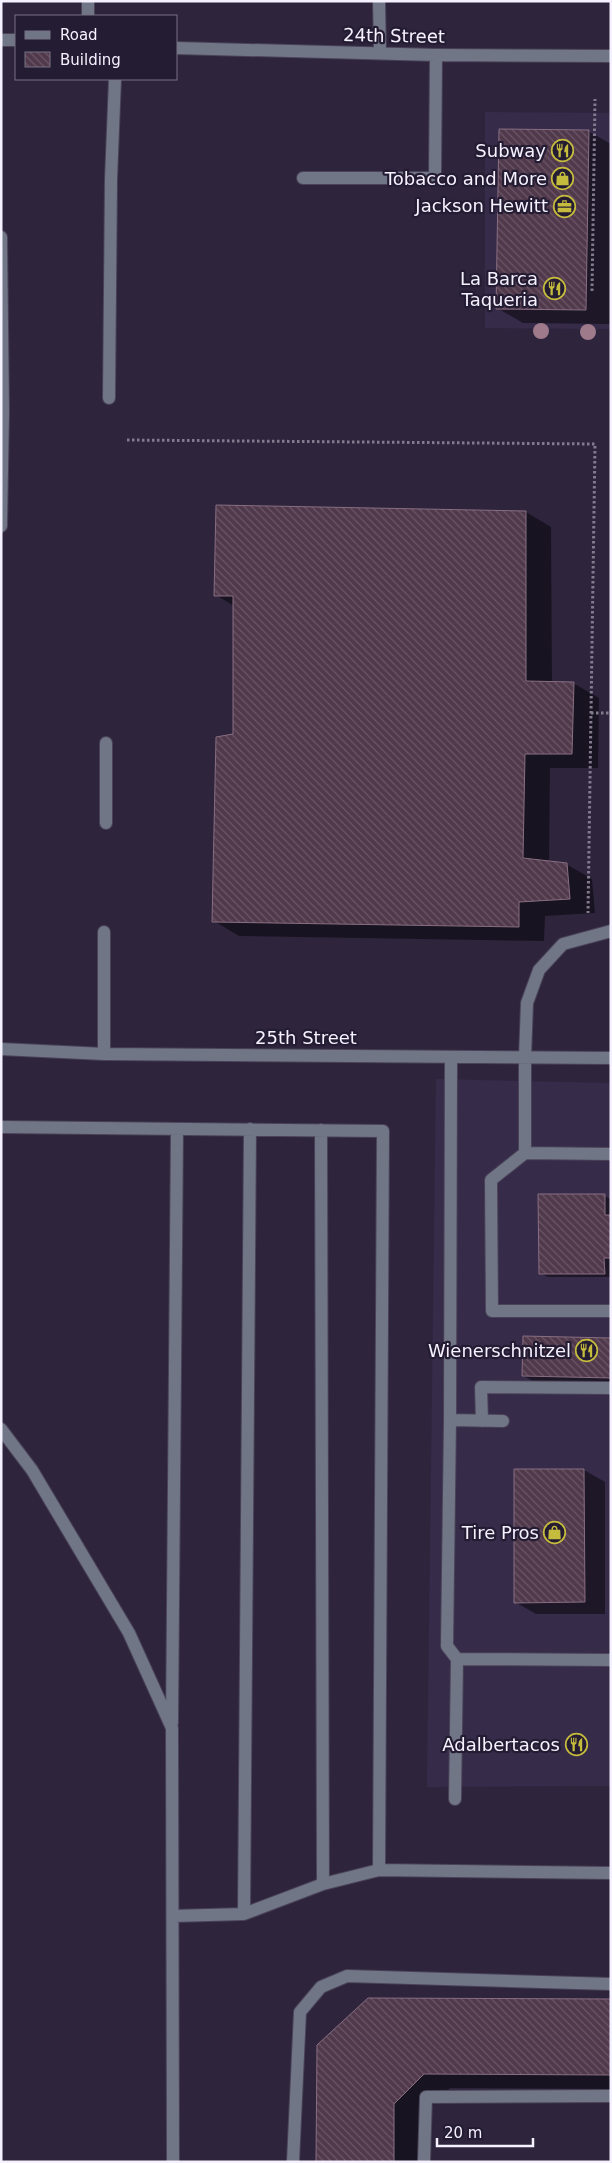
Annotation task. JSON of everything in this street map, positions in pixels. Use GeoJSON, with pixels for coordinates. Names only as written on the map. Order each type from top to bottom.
{"type":"FeatureCollection","features":[{"type":"Feature","properties":{"kind":"street"},"geometry":{"type":"LineString","coordinates":[[88,1],[88,15]]}},
{"type":"Feature","properties":{"kind":"street"},"geometry":{"type":"LineString","coordinates":[[379,1],[380,53]]}},
{"type":"Feature","properties":{"kind":"street"},"geometry":{"type":"LineString","coordinates":[[1,40],[15,40]]}},
{"type":"Feature","properties":{"kind":"street","name":"24th Street"},"geometry":{"type":"LineString","coordinates":[[178,48],[436,55],[611,56]]}},
{"type":"Feature","properties":{"kind":"street"},"geometry":{"type":"LineString","coordinates":[[303,178],[435,178],[436,55]]}},
{"type":"Feature","properties":{"kind":"street"},"geometry":{"type":"LineString","coordinates":[[109,398],[111,179],[115,80]]}},
{"type":"Feature","properties":{"kind":"street"},"geometry":{"type":"LineString","coordinates":[[1,237],[3,411],[1,526]]}},
{"type":"Feature","properties":{"kind":"street"},"geometry":{"type":"LineString","coordinates":[[106,743],[106,823]]}},
{"type":"Feature","properties":{"kind":"street"},"geometry":{"type":"LineString","coordinates":[[525,1153],[527,1003],[539,970],[563,944],[611,931]]}},
{"type":"Feature","properties":{"kind":"street"},"geometry":{"type":"LineString","coordinates":[[104,932],[104,1054]]}},
{"type":"Feature","properties":{"kind":"street","name":"25th Street"},"geometry":{"type":"LineString","coordinates":[[1,1049],[104,1054],[611,1058]]}},
{"type":"Feature","properties":{"kind":"street"},"geometry":{"type":"LineString","coordinates":[[451,1057],[447,1646],[457,1659],[455,1798]]}},
{"type":"Feature","properties":{"kind":"street"},"geometry":{"type":"LineString","coordinates":[[1,1127],[383,1130],[379,1870]]}},
{"type":"Feature","properties":{"kind":"street"},"geometry":{"type":"LineString","coordinates":[[173,2162],[172,1728],[177,1129]]}},
{"type":"Feature","properties":{"kind":"street"},"geometry":{"type":"LineString","coordinates":[[244,1914],[250,1130]]}},
{"type":"Feature","properties":{"kind":"street"},"geometry":{"type":"LineString","coordinates":[[321,1130],[324,1884]]}},
{"type":"Feature","properties":{"kind":"street"},"geometry":{"type":"LineString","coordinates":[[611,1154],[525,1153],[492,1180],[492,1311],[611,1310]]}},
{"type":"Feature","properties":{"kind":"street"},"geometry":{"type":"LineString","coordinates":[[482,1421],[481,1387],[611,1388]]}},
{"type":"Feature","properties":{"kind":"street"},"geometry":{"type":"LineString","coordinates":[[450,1420],[503,1421]]}},
{"type":"Feature","properties":{"kind":"street"},"geometry":{"type":"LineString","coordinates":[[1,1430],[32,1470],[129,1633],[172,1728]]}},
{"type":"Feature","properties":{"kind":"street"},"geometry":{"type":"LineString","coordinates":[[457,1659],[611,1660]]}},
{"type":"Feature","properties":{"kind":"street"},"geometry":{"type":"LineString","coordinates":[[172,1916],[244,1914],[324,1884],[379,1870],[611,1873]]}},
{"type":"Feature","properties":{"kind":"street"},"geometry":{"type":"LineString","coordinates":[[293,2162],[300,2012],[321,1986],[347,1976],[611,1984]]}},
{"type":"Feature","properties":{"kind":"street"},"geometry":{"type":"LineString","coordinates":[[424,2162],[426,2097],[611,2096]]}},
{"type":"Feature","properties":{"kind":"path"},"geometry":{"type":"LineString","coordinates":[[592,291],[595,99]]}},
{"type":"Feature","properties":{"kind":"path"},"geometry":{"type":"LineString","coordinates":[[127,440],[595,444],[592,713],[587,918]]}},
{"type":"Feature","properties":{"kind":"path"},"geometry":{"type":"LineString","coordinates":[[592,713],[611,713]]}},
{"type":"Feature","properties":{"kind":"shaded area"},"geometry":{"type":"Polygon","coordinates":[[[485,112],[611,113],[611,329],[485,328],[485,112]]]}},
{"type":"Feature","properties":{"kind":"shaded area"},"geometry":{"type":"Polygon","coordinates":[[[436,1079],[611,1083],[611,1786],[427,1787],[436,1079]]]}},
{"type":"Feature","properties":{"kind":"building"},"geometry":{"type":"Polygon","coordinates":[[[499,129],[589,130],[586,310],[496,309],[499,129]]]}},
{"type":"Feature","properties":{"kind":"building"},"geometry":{"type":"Polygon","coordinates":[[[216,505],[526,511],[526,681],[574,682],[572,754],[525,754],[523,858],[567,863],[570,899],[519,902],[519,927],[212,922],[216,737],[233,734],[233,596],[214,596],[216,505]]]}},
{"type":"Feature","properties":{"kind":"building"},"geometry":{"type":"Polygon","coordinates":[[[538,1194],[605,1194],[605,1215],[611,1215],[611,1258],[604,1258],[605,1274],[539,1274],[538,1194]]]}},
{"type":"Feature","properties":{"kind":"building"},"geometry":{"type":"Polygon","coordinates":[[[523,1336],[611,1338],[611,1378],[522,1376],[523,1336]]]}},
{"type":"Feature","properties":{"kind":"building"},"geometry":{"type":"Polygon","coordinates":[[[514,1469],[584,1469],[585,1602],[514,1603],[514,1469]]]}},
{"type":"Feature","properties":{"kind":"building"},"geometry":{"type":"Polygon","coordinates":[[[368,1998],[611,1999],[611,2075],[424,2074],[394,2104],[394,2162],[316,2162],[317,2045],[368,1998]]]}},
{"type":"Feature","properties":{"kind":"place","name":"Subway"},"geometry":{"type":"Point","coordinates":[562,151]}},
{"type":"Feature","properties":{"kind":"place","name":"Tobacco and More"},"geometry":{"type":"Point","coordinates":[563,179]}},
{"type":"Feature","properties":{"kind":"place","name":"Jackson Hewitt"},"geometry":{"type":"Point","coordinates":[564,206]}},
{"type":"Feature","properties":{"kind":"place","name":"La Barca Taqueria"},"geometry":{"type":"Point","coordinates":[554,289]}},
{"type":"Feature","properties":{"kind":"place","name":"Wienerschnitzel"},"geometry":{"type":"Point","coordinates":[587,1351]}},
{"type":"Feature","properties":{"kind":"place","name":"Tire Pros"},"geometry":{"type":"Point","coordinates":[555,1533]}},
{"type":"Feature","properties":{"kind":"place","name":"Adalbertacos"},"geometry":{"type":"Point","coordinates":[576,1745]}}]}
